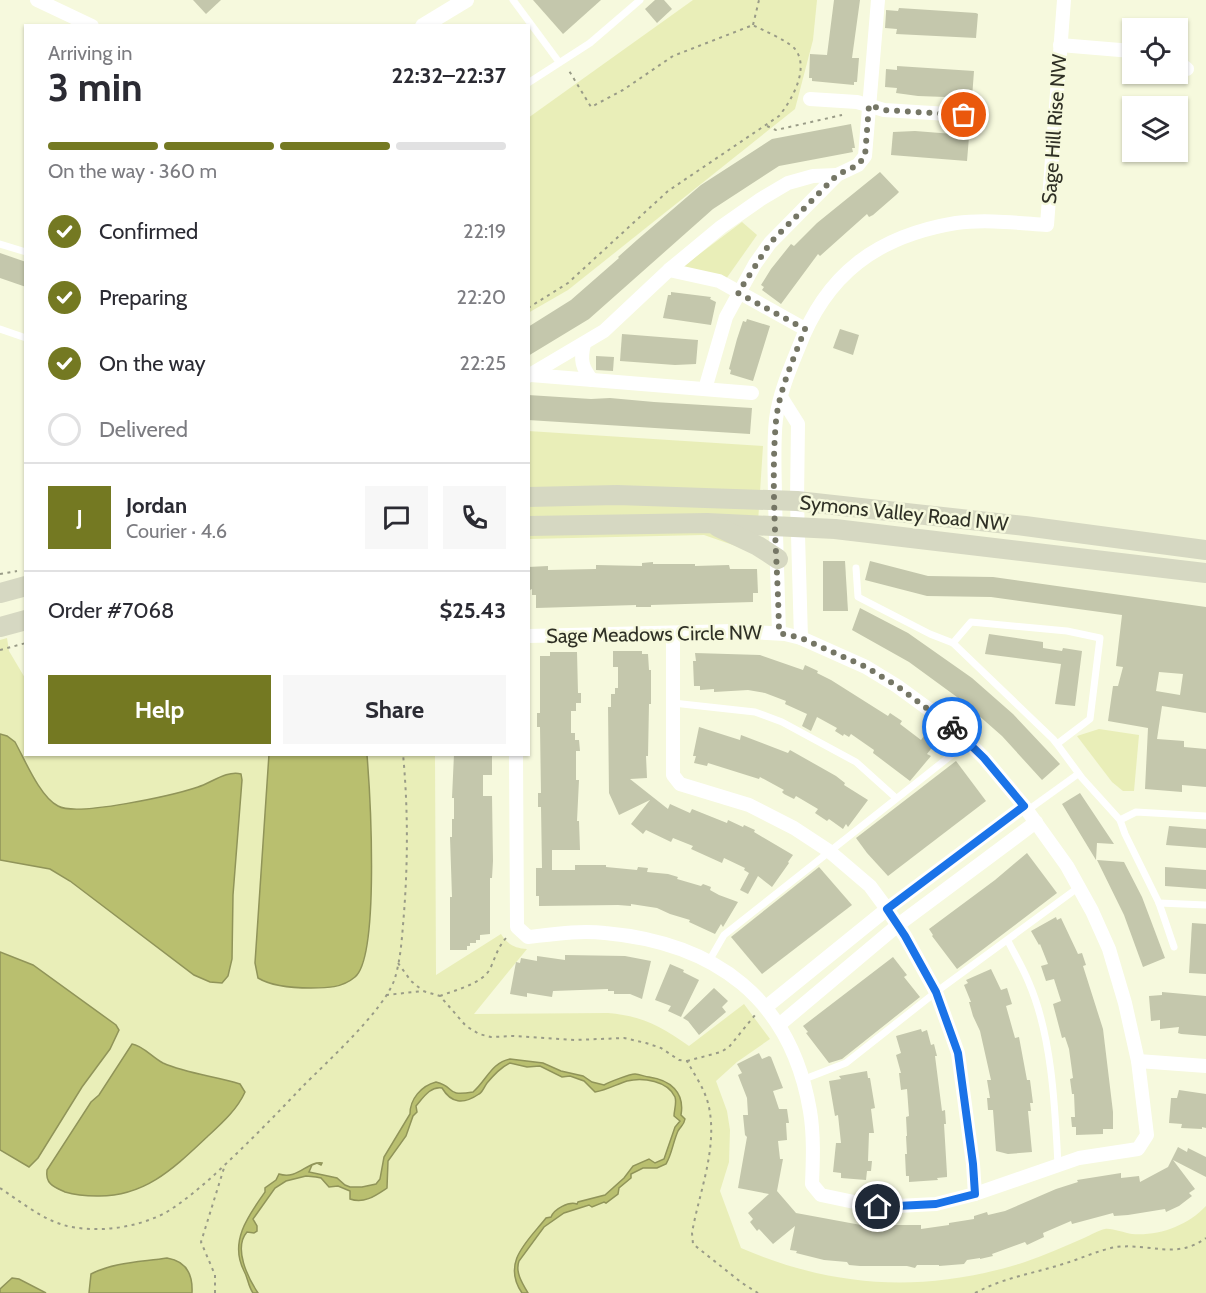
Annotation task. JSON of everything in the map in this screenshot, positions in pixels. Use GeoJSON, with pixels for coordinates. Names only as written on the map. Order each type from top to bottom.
{"type":"FeatureCollection","features":[{"type":"Feature","properties":{"kind":"main road","name":"Symons Valley Road NW"},"geometry":{"type":"LineString","coordinates":[[530,497],[617,495],[797,501],[1025,526],[1206,550]]}},
{"type":"Feature","properties":{"kind":"main road","name":"Symons Valley Road NW"},"geometry":{"type":"LineString","coordinates":[[530,526],[707,523],[798,527],[927,539],[1206,573]]}},
{"type":"Feature","properties":{"kind":"main road"},"geometry":{"type":"LineString","coordinates":[[707,523],[747,540],[778,559]]}},
{"type":"Feature","properties":{"kind":"main road"},"geometry":{"type":"LineString","coordinates":[[0,593],[24,587]]}},
{"type":"Feature","properties":{"kind":"main road"},"geometry":{"type":"LineString","coordinates":[[0,627],[24,621]]}},
{"type":"Feature","properties":{"kind":"street"},"geometry":{"type":"LineString","coordinates":[[37,0],[88,24]]}},
{"type":"Feature","properties":{"kind":"street"},"geometry":{"type":"LineString","coordinates":[[426,24],[466,0]]}},
{"type":"Feature","properties":{"kind":"street"},"geometry":{"type":"LineString","coordinates":[[705,389],[726,317],[738,293],[770,243],[837,175],[858,165],[865,156],[863,104],[878,0]]}},
{"type":"Feature","properties":{"kind":"street","name":"Sage Hill Rise NW"},"geometry":{"type":"LineString","coordinates":[[775,500],[776,419],[781,397],[805,329],[820,303],[843,273],[870,253],[890,243],[957,223],[1002,222],[1047,225],[1064,0]]}},
{"type":"Feature","properties":{"kind":"street"},"geometry":{"type":"LineString","coordinates":[[1060,45],[1122,50]]}},
{"type":"Feature","properties":{"kind":"street"},"geometry":{"type":"LineString","coordinates":[[810,99],[863,104],[884,110],[964,115]]}},
{"type":"Feature","properties":{"kind":"street"},"geometry":{"type":"LineString","coordinates":[[530,376],[604,332],[669,270],[721,227],[788,183],[813,176],[837,175]]}},
{"type":"Feature","properties":{"kind":"street"},"geometry":{"type":"LineString","coordinates":[[669,270],[719,281],[805,329]]}},
{"type":"Feature","properties":{"kind":"street"},"geometry":{"type":"LineString","coordinates":[[584,344],[582,364],[592,380]]}},
{"type":"Feature","properties":{"kind":"street"},"geometry":{"type":"LineString","coordinates":[[530,376],[752,393]]}},
{"type":"Feature","properties":{"kind":"street"},"geometry":{"type":"LineString","coordinates":[[781,397],[798,424],[797,501],[801,638]]}},
{"type":"Feature","properties":{"kind":"street","name":"Sage Meadows Circle NW"},"geometry":{"type":"LineString","coordinates":[[775,500],[779,633]]}},
{"type":"Feature","properties":{"kind":"street","name":"Sage Meadows Circle NW"},"geometry":{"type":"LineString","coordinates":[[517,927],[528,937],[604,932],[652,939],[689,952],[725,969],[766,1007],[778,1025],[796,1062],[810,1111],[813,1149],[812,1184],[821,1195],[878,1207],[936,1204],[975,1194],[1079,1158],[1138,1149],[1147,1135],[1138,1061],[1125,1003],[1109,949],[1092,911],[1067,866],[1029,813],[984,758],[953,727],[897,686],[866,667],[801,638],[779,633],[735,631],[530,636]]}},
{"type":"Feature","properties":{"kind":"street"},"geometry":{"type":"LineString","coordinates":[[673,633],[673,775],[680,784],[749,805],[794,828],[829,851],[870,886],[887,909],[936,992],[958,1053],[975,1194]]}},
{"type":"Feature","properties":{"kind":"street"},"geometry":{"type":"LineString","coordinates":[[516,756],[517,927]]}},
{"type":"Feature","properties":{"kind":"street"},"geometry":{"type":"LineString","coordinates":[[766,1007],[887,909],[1029,813]]}},
{"type":"Feature","properties":{"kind":"street"},"geometry":{"type":"LineString","coordinates":[[778,1025],[1029,813]]}},
{"type":"Feature","properties":{"kind":"street"},"geometry":{"type":"LineString","coordinates":[[1138,1061],[1206,1066]]}},
{"type":"Feature","properties":{"kind":"lane"},"geometry":{"type":"LineString","coordinates":[[513,0],[559,62]]}},
{"type":"Feature","properties":{"kind":"lane"},"geometry":{"type":"LineString","coordinates":[[530,82],[590,43],[640,0]]}},
{"type":"Feature","properties":{"kind":"lane"},"geometry":{"type":"LineString","coordinates":[[0,244],[24,251]]}},
{"type":"Feature","properties":{"kind":"lane"},"geometry":{"type":"LineString","coordinates":[[0,329],[24,337]]}},
{"type":"Feature","properties":{"kind":"lane"},"geometry":{"type":"LineString","coordinates":[[856,568],[858,597],[930,634],[953,643],[1057,744],[1078,774],[1120,820],[1159,903],[1174,947]]}},
{"type":"Feature","properties":{"kind":"lane"},"geometry":{"type":"LineString","coordinates":[[953,643],[970,622],[1067,631],[1100,638],[1090,719],[1057,744]]}},
{"type":"Feature","properties":{"kind":"lane"},"geometry":{"type":"LineString","coordinates":[[673,703],[755,712],[782,722],[855,762],[896,798]]}},
{"type":"Feature","properties":{"kind":"lane"},"geometry":{"type":"LineString","coordinates":[[708,961],[724,935],[968,742]]}},
{"type":"Feature","properties":{"kind":"lane"},"geometry":{"type":"LineString","coordinates":[[1029,813],[1078,774]]}},
{"type":"Feature","properties":{"kind":"lane"},"geometry":{"type":"LineString","coordinates":[[1120,820],[1136,812],[1206,816]]}},
{"type":"Feature","properties":{"kind":"lane"},"geometry":{"type":"LineString","coordinates":[[802,1080],[846,1063],[936,992],[1079,887]]}},
{"type":"Feature","properties":{"kind":"lane"},"geometry":{"type":"LineString","coordinates":[[1159,903],[1206,904]]}},
{"type":"Feature","properties":{"kind":"lane"},"geometry":{"type":"LineString","coordinates":[[1008,941],[1030,984],[1042,1027],[1050,1068],[1058,1165]]}},
{"type":"Feature","properties":{"kind":"path"},"geometry":{"type":"LineString","coordinates":[[753,25],[759,0]]}},
{"type":"Feature","properties":{"kind":"path"},"geometry":{"type":"LineString","coordinates":[[530,307],[568,283],[668,191],[779,116],[788,105],[795,90],[800,62],[795,49],[789,44],[753,25],[674,56],[591,108],[574,79]]}},
{"type":"Feature","properties":{"kind":"path"},"geometry":{"type":"LineString","coordinates":[[767,126],[776,130],[855,112],[863,104]]}},
{"type":"Feature","properties":{"kind":"path"},"geometry":{"type":"LineString","coordinates":[[0,574],[24,569]]}},
{"type":"Feature","properties":{"kind":"path"},"geometry":{"type":"LineString","coordinates":[[0,650],[24,644]]}},
{"type":"Feature","properties":{"kind":"path"},"geometry":{"type":"LineString","coordinates":[[0,1188],[48,1219],[84,1228],[114,1227],[140,1222],[164,1213],[192,1194],[224,1165],[343,1046],[386,994],[392,984],[398,963],[406,887],[407,793],[403,756]]}},
{"type":"Feature","properties":{"kind":"path"},"geometry":{"type":"LineString","coordinates":[[440,996],[480,979],[489,971],[501,942],[517,927]]}},
{"type":"Feature","properties":{"kind":"path"},"geometry":{"type":"LineString","coordinates":[[398,963],[411,981],[423,991]]}},
{"type":"Feature","properties":{"kind":"path"},"geometry":{"type":"LineString","coordinates":[[386,994],[423,991],[440,996],[466,1026],[479,1034],[491,1037],[575,1040],[624,1038],[661,1048],[679,1060],[687,1061],[721,1052],[729,1047],[755,1015],[766,1007]]}},
{"type":"Feature","properties":{"kind":"path"},"geometry":{"type":"LineString","coordinates":[[687,1061],[708,1104],[711,1131],[710,1147],[692,1233],[693,1244],[758,1293]]}},
{"type":"Feature","properties":{"kind":"path"},"geometry":{"type":"LineString","coordinates":[[215,1293],[215,1275],[201,1242],[224,1165]]}},
{"type":"Feature","properties":{"kind":"path"},"geometry":{"type":"LineString","coordinates":[[975,1293],[1003,1280],[1055,1267],[1114,1248],[1135,1246],[1159,1250],[1179,1250],[1196,1245],[1206,1238]]}},
{"type":"Feature","properties":{"kind":"shaded area"},"geometry":{"type":"Polygon","coordinates":[[[693,0],[817,0],[813,40],[795,109],[568,290],[530,312],[530,117],[693,0]]]}},
{"type":"Feature","properties":{"kind":"shaded area"},"geometry":{"type":"Polygon","coordinates":[[[742,222],[757,235],[726,279],[681,268],[742,222]]]}},
{"type":"Feature","properties":{"kind":"shaded area"},"geometry":{"type":"Polygon","coordinates":[[[530,431],[763,446],[756,553],[704,535],[530,539],[530,431]]]}},
{"type":"Feature","properties":{"kind":"shaded area"},"geometry":{"type":"Polygon","coordinates":[[[7,638],[9,651],[24,676],[24,756],[435,756],[436,975],[501,934],[512,945],[527,949],[474,1014],[620,1014],[651,1023],[689,1046],[744,1004],[770,1039],[737,1062],[716,1081],[727,1111],[730,1130],[729,1162],[720,1191],[741,1248],[776,1262],[847,1279],[917,1282],[953,1279],[1025,1262],[1105,1229],[1132,1234],[1162,1231],[1190,1219],[1206,1206],[1206,1293],[0,1293],[0,640],[7,638]]]}},
{"type":"Feature","properties":{"kind":"shaded area"},"geometry":{"type":"Polygon","coordinates":[[[1099,729],[1139,735],[1134,791],[1123,791],[1112,782],[1077,736],[1099,729]]]}},
{"type":"Feature","properties":{"kind":"shaded area"},"geometry":{"type":"Polygon","coordinates":[[[0,734],[15,742],[45,795],[58,806],[68,809],[104,807],[169,795],[198,787],[219,777],[241,774],[233,895],[232,959],[228,976],[222,983],[210,982],[194,975],[70,881],[50,869],[0,860],[0,734]]]}},
{"type":"Feature","properties":{"kind":"shaded area"},"geometry":{"type":"Polygon","coordinates":[[[269,756],[367,756],[372,872],[368,939],[363,963],[350,981],[334,987],[304,988],[277,985],[258,978],[255,963],[269,756]]]}},
{"type":"Feature","properties":{"kind":"shaded area"},"geometry":{"type":"Polygon","coordinates":[[[0,952],[33,965],[116,1025],[119,1030],[110,1049],[82,1087],[38,1158],[29,1167],[0,1150],[0,952]]]}},
{"type":"Feature","properties":{"kind":"shaded area"},"geometry":{"type":"Polygon","coordinates":[[[132,1044],[172,1067],[240,1084],[245,1092],[238,1105],[195,1148],[170,1170],[144,1186],[114,1195],[85,1196],[65,1192],[49,1182],[47,1170],[132,1044]]]}},
{"type":"Feature","properties":{"kind":"shaded area"},"geometry":{"type":"Polygon","coordinates":[[[510,1059],[543,1063],[604,1085],[635,1074],[663,1081],[674,1088],[678,1094],[682,1107],[681,1115],[685,1119],[666,1164],[657,1168],[643,1168],[631,1174],[631,1178],[619,1188],[618,1194],[606,1203],[592,1207],[589,1205],[564,1213],[544,1227],[518,1265],[520,1277],[528,1293],[522,1293],[516,1282],[514,1271],[516,1262],[519,1252],[546,1218],[551,1217],[555,1211],[566,1205],[605,1195],[624,1178],[633,1166],[649,1159],[655,1163],[664,1159],[675,1127],[680,1121],[674,1116],[675,1097],[667,1087],[647,1080],[633,1080],[595,1092],[584,1081],[570,1076],[562,1077],[540,1066],[527,1067],[510,1063],[495,1074],[480,1093],[468,1100],[458,1101],[449,1097],[442,1088],[434,1089],[427,1093],[416,1106],[417,1112],[413,1116],[406,1136],[388,1161],[387,1188],[378,1194],[360,1201],[350,1199],[350,1191],[338,1186],[329,1187],[321,1178],[306,1176],[286,1181],[275,1188],[253,1219],[257,1231],[247,1232],[241,1246],[243,1263],[258,1293],[253,1293],[240,1260],[242,1230],[252,1210],[265,1192],[265,1188],[276,1180],[279,1174],[297,1173],[312,1165],[309,1172],[337,1178],[350,1187],[376,1184],[380,1179],[384,1157],[410,1114],[414,1098],[421,1090],[436,1082],[447,1086],[454,1092],[473,1092],[498,1064],[510,1059]]]}},
{"type":"Feature","properties":{"kind":"shaded area"},"geometry":{"type":"Polygon","coordinates":[[[167,1258],[184,1265],[190,1274],[192,1293],[89,1293],[91,1274],[119,1265],[167,1258]]]}},
{"type":"Feature","properties":{"kind":"shaded area"},"geometry":{"type":"Polygon","coordinates":[[[12,1278],[19,1279],[46,1293],[0,1293],[0,1289],[12,1278]]]}},
{"type":"Feature","properties":{"kind":"building"},"geometry":{"type":"Polygon","coordinates":[[[193,0],[221,0],[206,14],[193,0]]]}},
{"type":"Feature","properties":{"kind":"building"},"geometry":{"type":"Polygon","coordinates":[[[533,0],[601,0],[563,34],[533,0]]]}},
{"type":"Feature","properties":{"kind":"building"},"geometry":{"type":"Polygon","coordinates":[[[655,0],[664,0],[672,9],[657,23],[645,9],[655,0]]]}},
{"type":"Feature","properties":{"kind":"building"},"geometry":{"type":"Polygon","coordinates":[[[834,0],[860,0],[852,58],[859,58],[857,82],[854,82],[854,85],[812,81],[812,78],[809,78],[810,54],[827,55],[834,0]]]}},
{"type":"Feature","properties":{"kind":"building"},"geometry":{"type":"Polygon","coordinates":[[[899,8],[976,13],[978,14],[976,38],[896,34],[897,29],[885,28],[886,10],[898,11],[899,8]]]}},
{"type":"Feature","properties":{"kind":"building"},"geometry":{"type":"Polygon","coordinates":[[[897,66],[974,71],[972,98],[896,93],[897,88],[885,87],[886,69],[897,70],[897,66]]]}},
{"type":"Feature","properties":{"kind":"building"},"geometry":{"type":"Polygon","coordinates":[[[851,124],[855,148],[852,148],[853,152],[779,166],[713,209],[589,319],[530,355],[530,326],[571,300],[701,185],[772,139],[851,124]]]}},
{"type":"Feature","properties":{"kind":"building"},"geometry":{"type":"Polygon","coordinates":[[[915,131],[966,135],[969,137],[967,161],[891,155],[893,132],[915,131]]]}},
{"type":"Feature","properties":{"kind":"building"},"geometry":{"type":"Polygon","coordinates":[[[880,172],[899,192],[896,195],[873,215],[869,217],[867,214],[820,256],[818,254],[781,304],[762,290],[764,287],[761,285],[771,269],[791,244],[794,246],[817,223],[880,172]]]}},
{"type":"Feature","properties":{"kind":"building"},"geometry":{"type":"Polygon","coordinates":[[[0,253],[24,261],[24,286],[0,278],[0,253]]]}},
{"type":"Feature","properties":{"kind":"building"},"geometry":{"type":"Polygon","coordinates":[[[671,292],[711,297],[710,299],[716,302],[711,325],[663,318],[668,295],[671,295],[671,292]]]}},
{"type":"Feature","properties":{"kind":"building"},"geometry":{"type":"Polygon","coordinates":[[[747,319],[770,326],[753,381],[730,374],[729,369],[743,321],[746,322],[747,319]]]}},
{"type":"Feature","properties":{"kind":"building"},"geometry":{"type":"Polygon","coordinates":[[[840,329],[859,335],[853,355],[833,348],[840,329]]]}},
{"type":"Feature","properties":{"kind":"building"},"geometry":{"type":"Polygon","coordinates":[[[622,334],[698,340],[696,364],[675,365],[620,361],[622,334]]]}},
{"type":"Feature","properties":{"kind":"building"},"geometry":{"type":"Polygon","coordinates":[[[596,356],[614,357],[613,371],[596,370],[596,356]]]}},
{"type":"Feature","properties":{"kind":"building"},"geometry":{"type":"Polygon","coordinates":[[[530,395],[752,408],[750,434],[530,420],[530,395]]]}},
{"type":"Feature","properties":{"kind":"building"},"geometry":{"type":"Polygon","coordinates":[[[823,561],[845,561],[848,611],[823,611],[823,561]]]}},
{"type":"Feature","properties":{"kind":"building"},"geometry":{"type":"Polygon","coordinates":[[[870,561],[928,576],[993,577],[1206,607],[1206,713],[1162,706],[1157,739],[1184,741],[1184,747],[1206,749],[1206,787],[1182,785],[1182,792],[1145,789],[1148,728],[1108,721],[1113,686],[1118,686],[1123,667],[1116,666],[1122,615],[991,597],[927,596],[865,580],[870,561]],[[1159,672],[1156,691],[1180,695],[1183,674],[1159,672]]]}},
{"type":"Feature","properties":{"kind":"building"},"geometry":{"type":"Polygon","coordinates":[[[642,563],[729,565],[730,569],[757,569],[758,593],[753,593],[753,602],[651,605],[651,607],[636,607],[636,605],[536,608],[536,595],[532,595],[532,589],[530,590],[530,567],[548,566],[548,570],[596,569],[596,565],[642,566],[642,563]]]}},
{"type":"Feature","properties":{"kind":"building"},"geometry":{"type":"Polygon","coordinates":[[[860,608],[908,633],[972,678],[1013,714],[1060,764],[1042,780],[1002,736],[961,700],[909,662],[852,630],[860,608]]]}},
{"type":"Feature","properties":{"kind":"building"},"geometry":{"type":"Polygon","coordinates":[[[989,634],[1043,642],[1043,648],[1082,651],[1075,706],[1055,704],[1061,664],[985,654],[989,634]]]}},
{"type":"Feature","properties":{"kind":"building"},"geometry":{"type":"Polygon","coordinates":[[[613,651],[642,651],[642,654],[648,654],[649,670],[651,670],[648,756],[646,756],[647,778],[630,779],[668,809],[670,804],[690,813],[692,809],[727,823],[728,820],[743,827],[744,825],[793,855],[772,887],[758,876],[748,894],[740,890],[749,873],[744,870],[745,868],[724,858],[722,863],[691,849],[693,846],[673,838],[671,842],[646,830],[643,834],[631,824],[650,800],[619,815],[609,793],[608,707],[611,707],[611,694],[615,694],[615,688],[618,688],[618,667],[613,667],[613,651]]]}},
{"type":"Feature","properties":{"kind":"building"},"geometry":{"type":"Polygon","coordinates":[[[550,652],[577,652],[578,693],[581,693],[581,703],[576,703],[576,711],[571,711],[571,733],[575,733],[575,740],[579,740],[580,751],[576,751],[576,780],[579,780],[577,821],[579,821],[580,850],[552,850],[552,870],[575,870],[575,865],[606,865],[606,867],[637,870],[638,867],[648,868],[647,872],[668,874],[678,877],[677,879],[711,887],[710,890],[719,895],[738,902],[723,927],[721,924],[715,934],[689,922],[690,920],[657,908],[631,904],[631,906],[539,906],[539,896],[536,896],[536,868],[542,868],[541,807],[538,807],[538,793],[541,793],[540,727],[537,727],[537,713],[540,713],[540,656],[550,656],[550,652]]]}},
{"type":"Feature","properties":{"kind":"building"},"geometry":{"type":"Polygon","coordinates":[[[695,653],[760,655],[803,670],[805,665],[888,716],[890,713],[902,721],[900,724],[921,740],[924,736],[934,745],[927,754],[931,756],[910,781],[873,753],[874,750],[851,734],[849,737],[844,734],[843,736],[835,731],[837,728],[817,717],[811,731],[802,726],[807,714],[785,704],[786,701],[765,693],[748,690],[714,692],[714,689],[700,690],[700,686],[694,686],[695,653]]]}},
{"type":"Feature","properties":{"kind":"building"},"geometry":{"type":"Polygon","coordinates":[[[699,727],[740,740],[741,735],[788,753],[790,750],[836,776],[845,783],[844,785],[868,800],[848,827],[846,824],[843,829],[815,813],[818,809],[796,796],[794,799],[784,794],[782,792],[784,790],[760,777],[759,779],[708,763],[707,766],[694,763],[696,756],[693,756],[699,727]]]}},
{"type":"Feature","properties":{"kind":"building"},"geometry":{"type":"Polygon","coordinates":[[[454,756],[492,756],[492,775],[483,775],[483,796],[492,796],[493,861],[492,878],[490,878],[490,934],[480,935],[480,940],[470,943],[467,950],[450,950],[450,897],[452,897],[450,837],[452,837],[452,819],[454,819],[454,798],[452,798],[454,756]]]}},
{"type":"Feature","properties":{"kind":"building"},"geometry":{"type":"Polygon","coordinates":[[[956,761],[986,801],[888,876],[856,838],[956,761]]]}},
{"type":"Feature","properties":{"kind":"building"},"geometry":{"type":"Polygon","coordinates":[[[1080,793],[1114,844],[1097,843],[1096,860],[1062,804],[1080,793]]]}},
{"type":"Feature","properties":{"kind":"building"},"geometry":{"type":"Polygon","coordinates":[[[1169,826],[1206,829],[1206,848],[1166,845],[1169,826]]]}},
{"type":"Feature","properties":{"kind":"building"},"geometry":{"type":"Polygon","coordinates":[[[1027,853],[1057,893],[957,969],[929,929],[1027,853]]]}},
{"type":"Feature","properties":{"kind":"building"},"geometry":{"type":"Polygon","coordinates":[[[1097,860],[1124,862],[1142,897],[1165,958],[1143,967],[1124,915],[1097,860]]]}},
{"type":"Feature","properties":{"kind":"building"},"geometry":{"type":"Polygon","coordinates":[[[819,867],[852,905],[762,974],[731,937],[819,867]]]}},
{"type":"Feature","properties":{"kind":"building"},"geometry":{"type":"Polygon","coordinates":[[[1165,867],[1206,870],[1206,889],[1165,886],[1165,867]]]}},
{"type":"Feature","properties":{"kind":"building"},"geometry":{"type":"Polygon","coordinates":[[[1056,917],[1057,920],[1061,918],[1078,954],[1082,953],[1086,965],[1083,966],[1103,1029],[1113,1129],[1103,1129],[1103,1134],[1076,1135],[1076,1127],[1072,1127],[1071,1117],[1075,1117],[1069,1049],[1065,1037],[1062,1038],[1053,1004],[1061,1001],[1054,979],[1046,981],[1041,966],[1048,964],[1040,944],[1031,931],[1056,917]]]}},
{"type":"Feature","properties":{"kind":"building"},"geometry":{"type":"Polygon","coordinates":[[[1192,923],[1206,924],[1206,974],[1189,973],[1192,923]]]}},
{"type":"Feature","properties":{"kind":"building"},"geometry":{"type":"Polygon","coordinates":[[[565,955],[625,956],[651,961],[642,999],[630,994],[614,994],[614,991],[608,991],[608,989],[553,991],[552,997],[527,993],[527,997],[510,994],[516,962],[520,963],[521,958],[537,961],[537,956],[565,960],[565,955]]]}},
{"type":"Feature","properties":{"kind":"building"},"geometry":{"type":"Polygon","coordinates":[[[893,957],[907,975],[904,977],[920,997],[842,1059],[829,1063],[803,1026],[893,957]]]}},
{"type":"Feature","properties":{"kind":"building"},"geometry":{"type":"Polygon","coordinates":[[[670,964],[699,980],[681,1017],[668,1011],[671,1006],[655,1000],[670,964]]]}},
{"type":"Feature","properties":{"kind":"building"},"geometry":{"type":"Polygon","coordinates":[[[991,969],[1001,990],[1007,988],[1012,1004],[1006,1006],[1015,1038],[1019,1037],[1027,1080],[1030,1080],[1033,1103],[1030,1103],[1031,1111],[1028,1111],[1032,1152],[1008,1154],[996,1151],[993,1110],[988,1110],[987,1098],[990,1098],[987,1080],[991,1080],[980,1031],[964,985],[968,983],[966,980],[991,969]]]}},
{"type":"Feature","properties":{"kind":"building"},"geometry":{"type":"Polygon","coordinates":[[[714,988],[728,1001],[722,1007],[726,1012],[699,1035],[683,1018],[714,988]]]}},
{"type":"Feature","properties":{"kind":"building"},"geometry":{"type":"Polygon","coordinates":[[[1162,992],[1206,996],[1206,1036],[1178,1033],[1179,1027],[1160,1029],[1160,1020],[1151,1021],[1149,996],[1162,995],[1162,992]]]}},
{"type":"Feature","properties":{"kind":"building"},"geometry":{"type":"Polygon","coordinates":[[[921,1029],[922,1032],[927,1030],[937,1056],[935,1056],[942,1111],[945,1110],[947,1177],[937,1178],[938,1180],[909,1182],[909,1176],[906,1176],[905,1154],[907,1154],[906,1117],[909,1116],[907,1089],[901,1090],[899,1073],[901,1073],[896,1055],[901,1053],[896,1036],[921,1029]]]}},
{"type":"Feature","properties":{"kind":"building"},"geometry":{"type":"Polygon","coordinates":[[[759,1053],[762,1059],[771,1057],[783,1088],[773,1091],[779,1109],[787,1109],[789,1123],[786,1123],[787,1140],[778,1141],[780,1159],[783,1159],[777,1191],[796,1213],[889,1228],[889,1225],[921,1225],[921,1229],[949,1225],[949,1223],[974,1219],[974,1216],[987,1212],[988,1215],[1005,1211],[1078,1182],[1077,1180],[1121,1173],[1121,1178],[1139,1176],[1140,1182],[1168,1167],[1178,1147],[1187,1152],[1188,1148],[1206,1157],[1206,1177],[1173,1160],[1195,1189],[1189,1193],[1192,1196],[1179,1206],[1166,1212],[1165,1209],[1114,1216],[1113,1213],[1072,1224],[1071,1221],[1043,1233],[1044,1237],[1027,1245],[1025,1242],[992,1254],[993,1256],[967,1260],[964,1264],[917,1265],[915,1268],[860,1266],[796,1253],[797,1251],[790,1250],[795,1226],[773,1244],[750,1222],[753,1219],[748,1213],[769,1194],[738,1188],[747,1137],[743,1115],[748,1115],[747,1098],[738,1075],[742,1073],[737,1064],[759,1053]]]}},
{"type":"Feature","properties":{"kind":"building"},"geometry":{"type":"Polygon","coordinates":[[[867,1071],[875,1108],[871,1109],[874,1133],[869,1133],[868,1161],[872,1161],[871,1171],[867,1171],[866,1180],[841,1178],[841,1173],[833,1172],[836,1143],[841,1143],[838,1115],[835,1116],[829,1081],[841,1079],[839,1076],[867,1071]]]}},
{"type":"Feature","properties":{"kind":"building"},"geometry":{"type":"Polygon","coordinates":[[[1179,1090],[1206,1094],[1206,1128],[1181,1128],[1182,1124],[1169,1123],[1171,1098],[1177,1098],[1179,1090]]]}},
{"type":"Feature","properties":{"kind":"way so far"},"geometry":{"type":"LineString","coordinates":[[952,727],[897,686],[866,667],[801,638],[779,633],[775,479],[776,419],[781,397],[805,329],[738,293],[770,243],[837,175],[858,165],[865,156],[869,105],[884,110],[964,115]]}},
{"type":"Feature","properties":{"kind":"route"},"geometry":{"type":"LineString","coordinates":[[878,1207],[936,1204],[975,1194],[958,1053],[936,992],[887,909],[1024,806],[1008,784],[952,727]]}}]}
